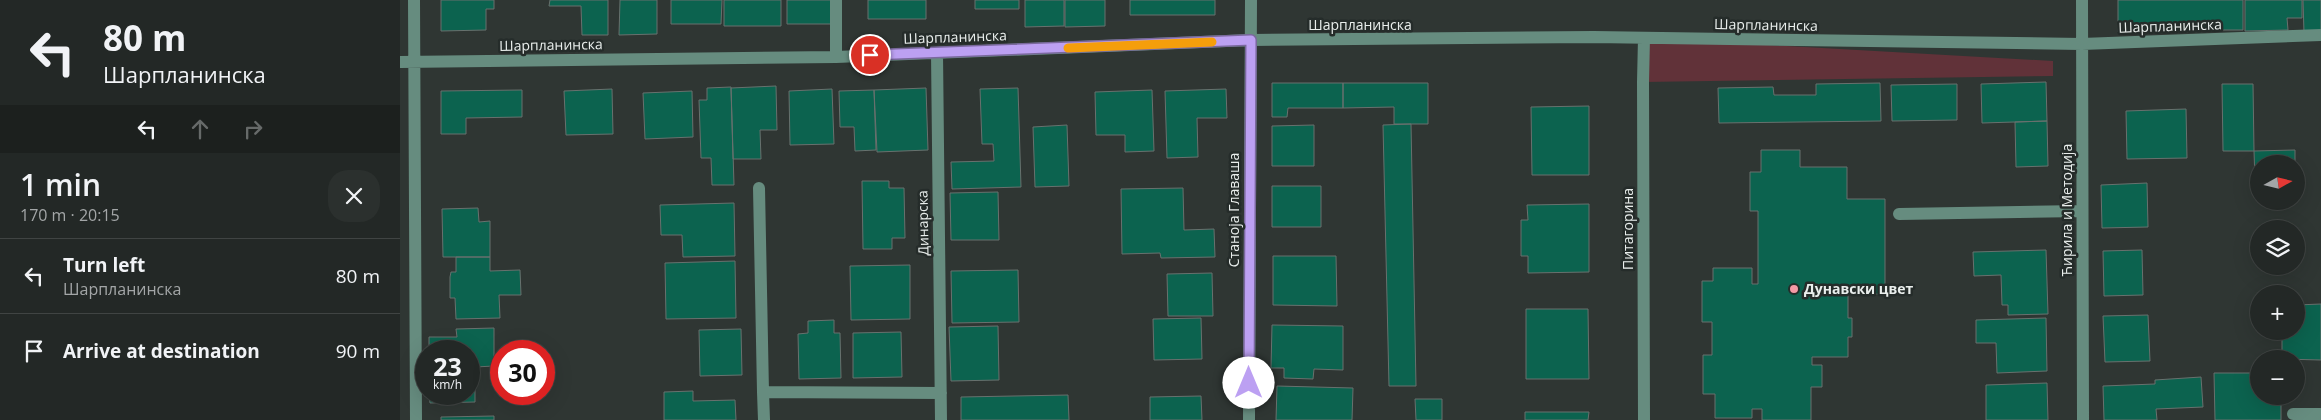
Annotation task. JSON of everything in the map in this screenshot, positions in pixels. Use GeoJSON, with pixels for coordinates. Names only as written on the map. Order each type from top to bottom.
{"type":"FeatureCollection","features":[{"type":"Feature","properties":{"kind":"street"},"geometry":{"type":"LineString","coordinates":[[414,0],[416,62],[416,420]]}},
{"type":"Feature","properties":{"kind":"street"},"geometry":{"type":"LineString","coordinates":[[836,0],[836,56]]}},
{"type":"Feature","properties":{"kind":"street","name":"Станоја Главаша"},"geometry":{"type":"LineString","coordinates":[[1249,420],[1251,0]]}},
{"type":"Feature","properties":{"kind":"street","name":"Ћирила и Методија"},"geometry":{"type":"LineString","coordinates":[[2082,0],[2081,211],[2083,420]]}},
{"type":"Feature","properties":{"kind":"street","name":"Шарпланинска"},"geometry":{"type":"LineString","coordinates":[[400,62],[836,56],[1251,40],[1644,38],[2082,44],[2321,35]]}},
{"type":"Feature","properties":{"kind":"street","name":"Питагорина"},"geometry":{"type":"LineString","coordinates":[[1644,38],[1644,420]]}},
{"type":"Feature","properties":{"kind":"street","name":"Динарска"},"geometry":{"type":"LineString","coordinates":[[937,53],[941,420]]}},
{"type":"Feature","properties":{"kind":"street"},"geometry":{"type":"LineString","coordinates":[[759,188],[764,420]]}},
{"type":"Feature","properties":{"kind":"street"},"geometry":{"type":"LineString","coordinates":[[1899,214],[2081,211]]}},
{"type":"Feature","properties":{"kind":"street"},"geometry":{"type":"LineString","coordinates":[[763,392],[940,393]]}},
{"type":"Feature","properties":{"kind":"street"},"geometry":{"type":"LineString","coordinates":[[2293,414],[2321,414]]}},
{"type":"Feature","properties":{"kind":"shaded area"},"geometry":{"type":"Polygon","coordinates":[[[1644,38],[2053,61],[2053,76],[1643,82],[1644,38]]]}},
{"type":"Feature","properties":{"kind":"building"},"geometry":{"type":"Polygon","coordinates":[[[441,0],[494,0],[494,9],[486,9],[486,30],[441,31],[441,0]]]}},
{"type":"Feature","properties":{"kind":"building"},"geometry":{"type":"Polygon","coordinates":[[[550,0],[608,0],[608,35],[582,35],[581,6],[549,6],[550,0]]]}},
{"type":"Feature","properties":{"kind":"building"},"geometry":{"type":"Polygon","coordinates":[[[620,0],[657,0],[657,34],[619,35],[620,0]]]}},
{"type":"Feature","properties":{"kind":"building"},"geometry":{"type":"Polygon","coordinates":[[[671,0],[722,0],[721,24],[671,24],[671,0]]]}},
{"type":"Feature","properties":{"kind":"building"},"geometry":{"type":"Polygon","coordinates":[[[724,0],[781,0],[781,26],[724,26],[724,0]]]}},
{"type":"Feature","properties":{"kind":"building"},"geometry":{"type":"Polygon","coordinates":[[[787,0],[831,0],[831,24],[787,24],[787,0]]]}},
{"type":"Feature","properties":{"kind":"building"},"geometry":{"type":"Polygon","coordinates":[[[868,0],[926,0],[926,19],[868,19],[868,0]]]}},
{"type":"Feature","properties":{"kind":"building"},"geometry":{"type":"Polygon","coordinates":[[[975,0],[1019,0],[1019,9],[975,9],[975,0]]]}},
{"type":"Feature","properties":{"kind":"building"},"geometry":{"type":"Polygon","coordinates":[[[1025,0],[1064,0],[1064,26],[1025,27],[1025,0]]]}},
{"type":"Feature","properties":{"kind":"building"},"geometry":{"type":"Polygon","coordinates":[[[1065,0],[1105,0],[1105,26],[1065,27],[1065,0]]]}},
{"type":"Feature","properties":{"kind":"building"},"geometry":{"type":"Polygon","coordinates":[[[1130,0],[1215,0],[1215,15],[1130,15],[1130,0]]]}},
{"type":"Feature","properties":{"kind":"building"},"geometry":{"type":"Polygon","coordinates":[[[2118,0],[2243,0],[2243,30],[2200,30],[2200,24],[2183,25],[2183,31],[2118,32],[2118,0]]]}},
{"type":"Feature","properties":{"kind":"building"},"geometry":{"type":"Polygon","coordinates":[[[2245,0],[2302,0],[2302,18],[2287,18],[2288,30],[2245,31],[2245,0]]]}},
{"type":"Feature","properties":{"kind":"building"},"geometry":{"type":"Polygon","coordinates":[[[2303,0],[2321,0],[2321,32],[2304,33],[2303,0]]]}},
{"type":"Feature","properties":{"kind":"building"},"geometry":{"type":"Polygon","coordinates":[[[2046,82],[2047,121],[1982,123],[1981,84],[2046,82]]]}},
{"type":"Feature","properties":{"kind":"building"},"geometry":{"type":"Polygon","coordinates":[[[1272,83],[1343,83],[1343,108],[1288,108],[1287,117],[1272,117],[1272,83]]]}},
{"type":"Feature","properties":{"kind":"building"},"geometry":{"type":"Polygon","coordinates":[[[1343,83],[1428,83],[1428,124],[1394,124],[1394,107],[1343,108],[1343,83]]]}},
{"type":"Feature","properties":{"kind":"building"},"geometry":{"type":"Polygon","coordinates":[[[1880,83],[1881,121],[1719,123],[1718,88],[1773,87],[1774,95],[1816,95],[1816,84],[1880,83]]]}},
{"type":"Feature","properties":{"kind":"building"},"geometry":{"type":"Polygon","coordinates":[[[1957,84],[1957,120],[1892,121],[1891,85],[1957,84]]]}},
{"type":"Feature","properties":{"kind":"building"},"geometry":{"type":"Polygon","coordinates":[[[2222,84],[2253,84],[2254,151],[2223,151],[2222,84]]]}},
{"type":"Feature","properties":{"kind":"building"},"geometry":{"type":"Polygon","coordinates":[[[776,86],[777,130],[760,130],[761,159],[733,159],[731,88],[776,86]]]}},
{"type":"Feature","properties":{"kind":"building"},"geometry":{"type":"Polygon","coordinates":[[[731,87],[734,185],[712,185],[711,158],[701,158],[699,100],[707,100],[707,88],[731,87]]]}},
{"type":"Feature","properties":{"kind":"building"},"geometry":{"type":"Polygon","coordinates":[[[926,88],[928,150],[877,152],[874,90],[926,88]]]}},
{"type":"Feature","properties":{"kind":"building"},"geometry":{"type":"Polygon","coordinates":[[[1018,88],[1021,187],[952,189],[951,162],[994,161],[993,144],[982,144],[980,89],[1018,88]]]}},
{"type":"Feature","properties":{"kind":"building"},"geometry":{"type":"Polygon","coordinates":[[[612,89],[613,134],[566,135],[564,91],[612,89]]]}},
{"type":"Feature","properties":{"kind":"building"},"geometry":{"type":"Polygon","coordinates":[[[832,89],[834,144],[790,145],[789,91],[832,89]]]}},
{"type":"Feature","properties":{"kind":"building"},"geometry":{"type":"Polygon","coordinates":[[[1226,89],[1227,118],[1197,118],[1198,157],[1167,158],[1165,91],[1226,89]]]}},
{"type":"Feature","properties":{"kind":"building"},"geometry":{"type":"Polygon","coordinates":[[[522,90],[522,117],[466,118],[466,134],[441,134],[441,91],[522,90]]]}},
{"type":"Feature","properties":{"kind":"building"},"geometry":{"type":"Polygon","coordinates":[[[874,90],[876,150],[855,151],[854,127],[840,127],[839,91],[874,90]]]}},
{"type":"Feature","properties":{"kind":"building"},"geometry":{"type":"Polygon","coordinates":[[[1152,90],[1154,151],[1125,152],[1125,135],[1096,135],[1095,92],[1152,90]]]}},
{"type":"Feature","properties":{"kind":"building"},"geometry":{"type":"Polygon","coordinates":[[[692,91],[693,137],[645,139],[643,93],[692,91]]]}},
{"type":"Feature","properties":{"kind":"building"},"geometry":{"type":"Polygon","coordinates":[[[1589,106],[1589,175],[1532,175],[1531,107],[1589,106]]]}},
{"type":"Feature","properties":{"kind":"building"},"geometry":{"type":"Polygon","coordinates":[[[2186,109],[2187,158],[2127,159],[2126,111],[2186,109]]]}},
{"type":"Feature","properties":{"kind":"building"},"geometry":{"type":"Polygon","coordinates":[[[2047,121],[2048,166],[2016,167],[2015,122],[2047,121]]]}},
{"type":"Feature","properties":{"kind":"building"},"geometry":{"type":"Polygon","coordinates":[[[1411,124],[1416,386],[1389,386],[1383,125],[1411,124]]]}},
{"type":"Feature","properties":{"kind":"building"},"geometry":{"type":"Polygon","coordinates":[[[1067,125],[1069,186],[1035,187],[1033,127],[1067,125]]]}},
{"type":"Feature","properties":{"kind":"building"},"geometry":{"type":"Polygon","coordinates":[[[1314,125],[1314,166],[1272,166],[1272,126],[1314,125]]]}},
{"type":"Feature","properties":{"kind":"building","name":"Дунавски цвет"},"geometry":{"type":"Polygon","coordinates":[[[1761,150],[1800,150],[1800,167],[1847,167],[1847,199],[1885,199],[1885,294],[1848,294],[1848,318],[1852,318],[1852,337],[1848,337],[1848,357],[1812,357],[1812,365],[1822,365],[1822,387],[1811,387],[1811,420],[1762,420],[1762,409],[1752,409],[1752,418],[1715,418],[1715,394],[1703,394],[1703,355],[1712,355],[1712,322],[1702,322],[1702,281],[1713,281],[1713,268],[1752,268],[1752,284],[1758,284],[1758,211],[1750,211],[1750,172],[1761,172],[1761,150]]]}},
{"type":"Feature","properties":{"kind":"building"},"geometry":{"type":"Polygon","coordinates":[[[2295,150],[2295,155],[2254,155],[2254,151],[2295,150]]]}},
{"type":"Feature","properties":{"kind":"building"},"geometry":{"type":"Polygon","coordinates":[[[862,181],[889,181],[889,188],[904,188],[905,238],[892,238],[892,249],[863,249],[862,181]]]}},
{"type":"Feature","properties":{"kind":"building"},"geometry":{"type":"Polygon","coordinates":[[[2147,183],[2148,227],[2102,228],[2101,185],[2147,183]]]}},
{"type":"Feature","properties":{"kind":"building"},"geometry":{"type":"Polygon","coordinates":[[[1272,186],[1321,186],[1321,227],[1272,227],[1272,186]]]}},
{"type":"Feature","properties":{"kind":"building"},"geometry":{"type":"Polygon","coordinates":[[[1183,188],[1184,230],[1214,229],[1215,257],[1161,258],[1160,253],[1122,254],[1121,189],[1183,188]]]}},
{"type":"Feature","properties":{"kind":"building"},"geometry":{"type":"Polygon","coordinates":[[[998,192],[999,240],[951,240],[950,193],[998,192]]]}},
{"type":"Feature","properties":{"kind":"building"},"geometry":{"type":"Polygon","coordinates":[[[734,203],[735,256],[683,257],[682,235],[661,235],[660,205],[734,203]]]}},
{"type":"Feature","properties":{"kind":"building"},"geometry":{"type":"Polygon","coordinates":[[[1589,204],[1589,272],[1528,273],[1528,256],[1521,256],[1521,220],[1528,220],[1527,205],[1589,204]]]}},
{"type":"Feature","properties":{"kind":"building"},"geometry":{"type":"Polygon","coordinates":[[[478,208],[479,222],[490,221],[490,257],[443,257],[442,209],[478,208]]]}},
{"type":"Feature","properties":{"kind":"building"},"geometry":{"type":"Polygon","coordinates":[[[2046,250],[2048,314],[2008,315],[2008,305],[2002,305],[2001,275],[1974,276],[1973,252],[2046,250]]]}},
{"type":"Feature","properties":{"kind":"building"},"geometry":{"type":"Polygon","coordinates":[[[2142,250],[2143,295],[2104,296],[2103,251],[2142,250]]]}},
{"type":"Feature","properties":{"kind":"building"},"geometry":{"type":"Polygon","coordinates":[[[1273,256],[1336,256],[1337,306],[1273,305],[1273,256]]]}},
{"type":"Feature","properties":{"kind":"building"},"geometry":{"type":"Polygon","coordinates":[[[456,257],[490,257],[490,271],[520,270],[521,295],[499,295],[500,318],[456,319],[455,298],[450,298],[450,277],[451,272],[456,272],[456,257]]]}},
{"type":"Feature","properties":{"kind":"building"},"geometry":{"type":"Polygon","coordinates":[[[735,261],[736,318],[666,319],[665,263],[735,261]]]}},
{"type":"Feature","properties":{"kind":"building"},"geometry":{"type":"Polygon","coordinates":[[[910,265],[910,319],[851,320],[850,266],[910,265]]]}},
{"type":"Feature","properties":{"kind":"building"},"geometry":{"type":"Polygon","coordinates":[[[1018,270],[1019,322],[952,323],[951,271],[1018,270]]]}},
{"type":"Feature","properties":{"kind":"building"},"geometry":{"type":"Polygon","coordinates":[[[1212,273],[1213,316],[1168,316],[1167,274],[1212,273]]]}},
{"type":"Feature","properties":{"kind":"building"},"geometry":{"type":"Polygon","coordinates":[[[2321,304],[2321,360],[2305,360],[2305,350],[2282,350],[2282,340],[2305,340],[2305,305],[2321,304]]]}},
{"type":"Feature","properties":{"kind":"building"},"geometry":{"type":"Polygon","coordinates":[[[1526,309],[1588,309],[1589,379],[1526,379],[1526,309]]]}},
{"type":"Feature","properties":{"kind":"building"},"geometry":{"type":"Polygon","coordinates":[[[2148,315],[2150,361],[2105,362],[2103,316],[2148,315]]]}},
{"type":"Feature","properties":{"kind":"building"},"geometry":{"type":"Polygon","coordinates":[[[1201,318],[1202,359],[1154,360],[1153,319],[1201,318]]]}},
{"type":"Feature","properties":{"kind":"building"},"geometry":{"type":"Polygon","coordinates":[[[2046,318],[2047,371],[1997,373],[1996,343],[1976,343],[1976,320],[2046,318]]]}},
{"type":"Feature","properties":{"kind":"building"},"geometry":{"type":"Polygon","coordinates":[[[834,320],[834,333],[840,333],[841,378],[799,379],[798,334],[808,333],[808,321],[834,320]]]}},
{"type":"Feature","properties":{"kind":"building"},"geometry":{"type":"Polygon","coordinates":[[[1272,325],[1343,326],[1343,370],[1314,369],[1313,379],[1284,378],[1284,368],[1271,368],[1272,325]]]}},
{"type":"Feature","properties":{"kind":"building"},"geometry":{"type":"Polygon","coordinates":[[[998,326],[999,380],[951,381],[949,327],[998,326]]]}},
{"type":"Feature","properties":{"kind":"building"},"geometry":{"type":"Polygon","coordinates":[[[494,328],[494,340],[490,340],[490,366],[480,367],[480,340],[429,340],[429,337],[457,337],[456,329],[494,328]]]}},
{"type":"Feature","properties":{"kind":"building"},"geometry":{"type":"Polygon","coordinates":[[[741,329],[742,375],[700,376],[699,330],[741,329]]]}},
{"type":"Feature","properties":{"kind":"building"},"geometry":{"type":"Polygon","coordinates":[[[901,332],[902,377],[853,378],[853,333],[901,332]]]}},
{"type":"Feature","properties":{"kind":"building"},"geometry":{"type":"Polygon","coordinates":[[[2214,373],[2250,373],[2250,405],[2281,405],[2281,420],[2215,420],[2214,373]]]}},
{"type":"Feature","properties":{"kind":"building"},"geometry":{"type":"Polygon","coordinates":[[[2201,377],[2203,407],[2156,409],[2157,420],[2104,420],[2103,386],[2155,384],[2155,380],[2201,377]]]}},
{"type":"Feature","properties":{"kind":"building"},"geometry":{"type":"Polygon","coordinates":[[[2047,383],[2048,420],[1986,420],[1986,385],[2047,383]]]}},
{"type":"Feature","properties":{"kind":"building"},"geometry":{"type":"Polygon","coordinates":[[[1277,386],[1353,388],[1352,420],[1276,420],[1277,386]]]}},
{"type":"Feature","properties":{"kind":"building"},"geometry":{"type":"Polygon","coordinates":[[[693,391],[693,401],[735,400],[736,420],[664,420],[664,392],[693,391]]]}},
{"type":"Feature","properties":{"kind":"building"},"geometry":{"type":"Polygon","coordinates":[[[1068,395],[1069,420],[961,420],[961,397],[1068,395]]]}},
{"type":"Feature","properties":{"kind":"building"},"geometry":{"type":"Polygon","coordinates":[[[1201,396],[1202,420],[1150,420],[1150,397],[1201,396]]]}},
{"type":"Feature","properties":{"kind":"building"},"geometry":{"type":"Polygon","coordinates":[[[1415,399],[1442,399],[1442,420],[1416,420],[1415,399]]]}},
{"type":"Feature","properties":{"kind":"building"},"geometry":{"type":"Polygon","coordinates":[[[1525,412],[1589,412],[1588,420],[1525,420],[1525,412]]]}},
{"type":"Feature","properties":{"kind":"building"},"geometry":{"type":"Polygon","coordinates":[[[494,416],[494,420],[441,420],[441,417],[494,416]]]}},
{"type":"Feature","properties":{"kind":"slow traffic"},"geometry":{"type":"LineString","coordinates":[[1068,48],[1212,42]]}},
{"type":"Feature","properties":{"kind":"place","name":"Дунавски цвет"},"geometry":{"type":"Point","coordinates":[1794,289]}},
{"type":"Feature","properties":{"kind":"route"},"geometry":{"type":"LineString","coordinates":[[870,55],[1251,40],[1249,83],[1249,383]]}}]}
